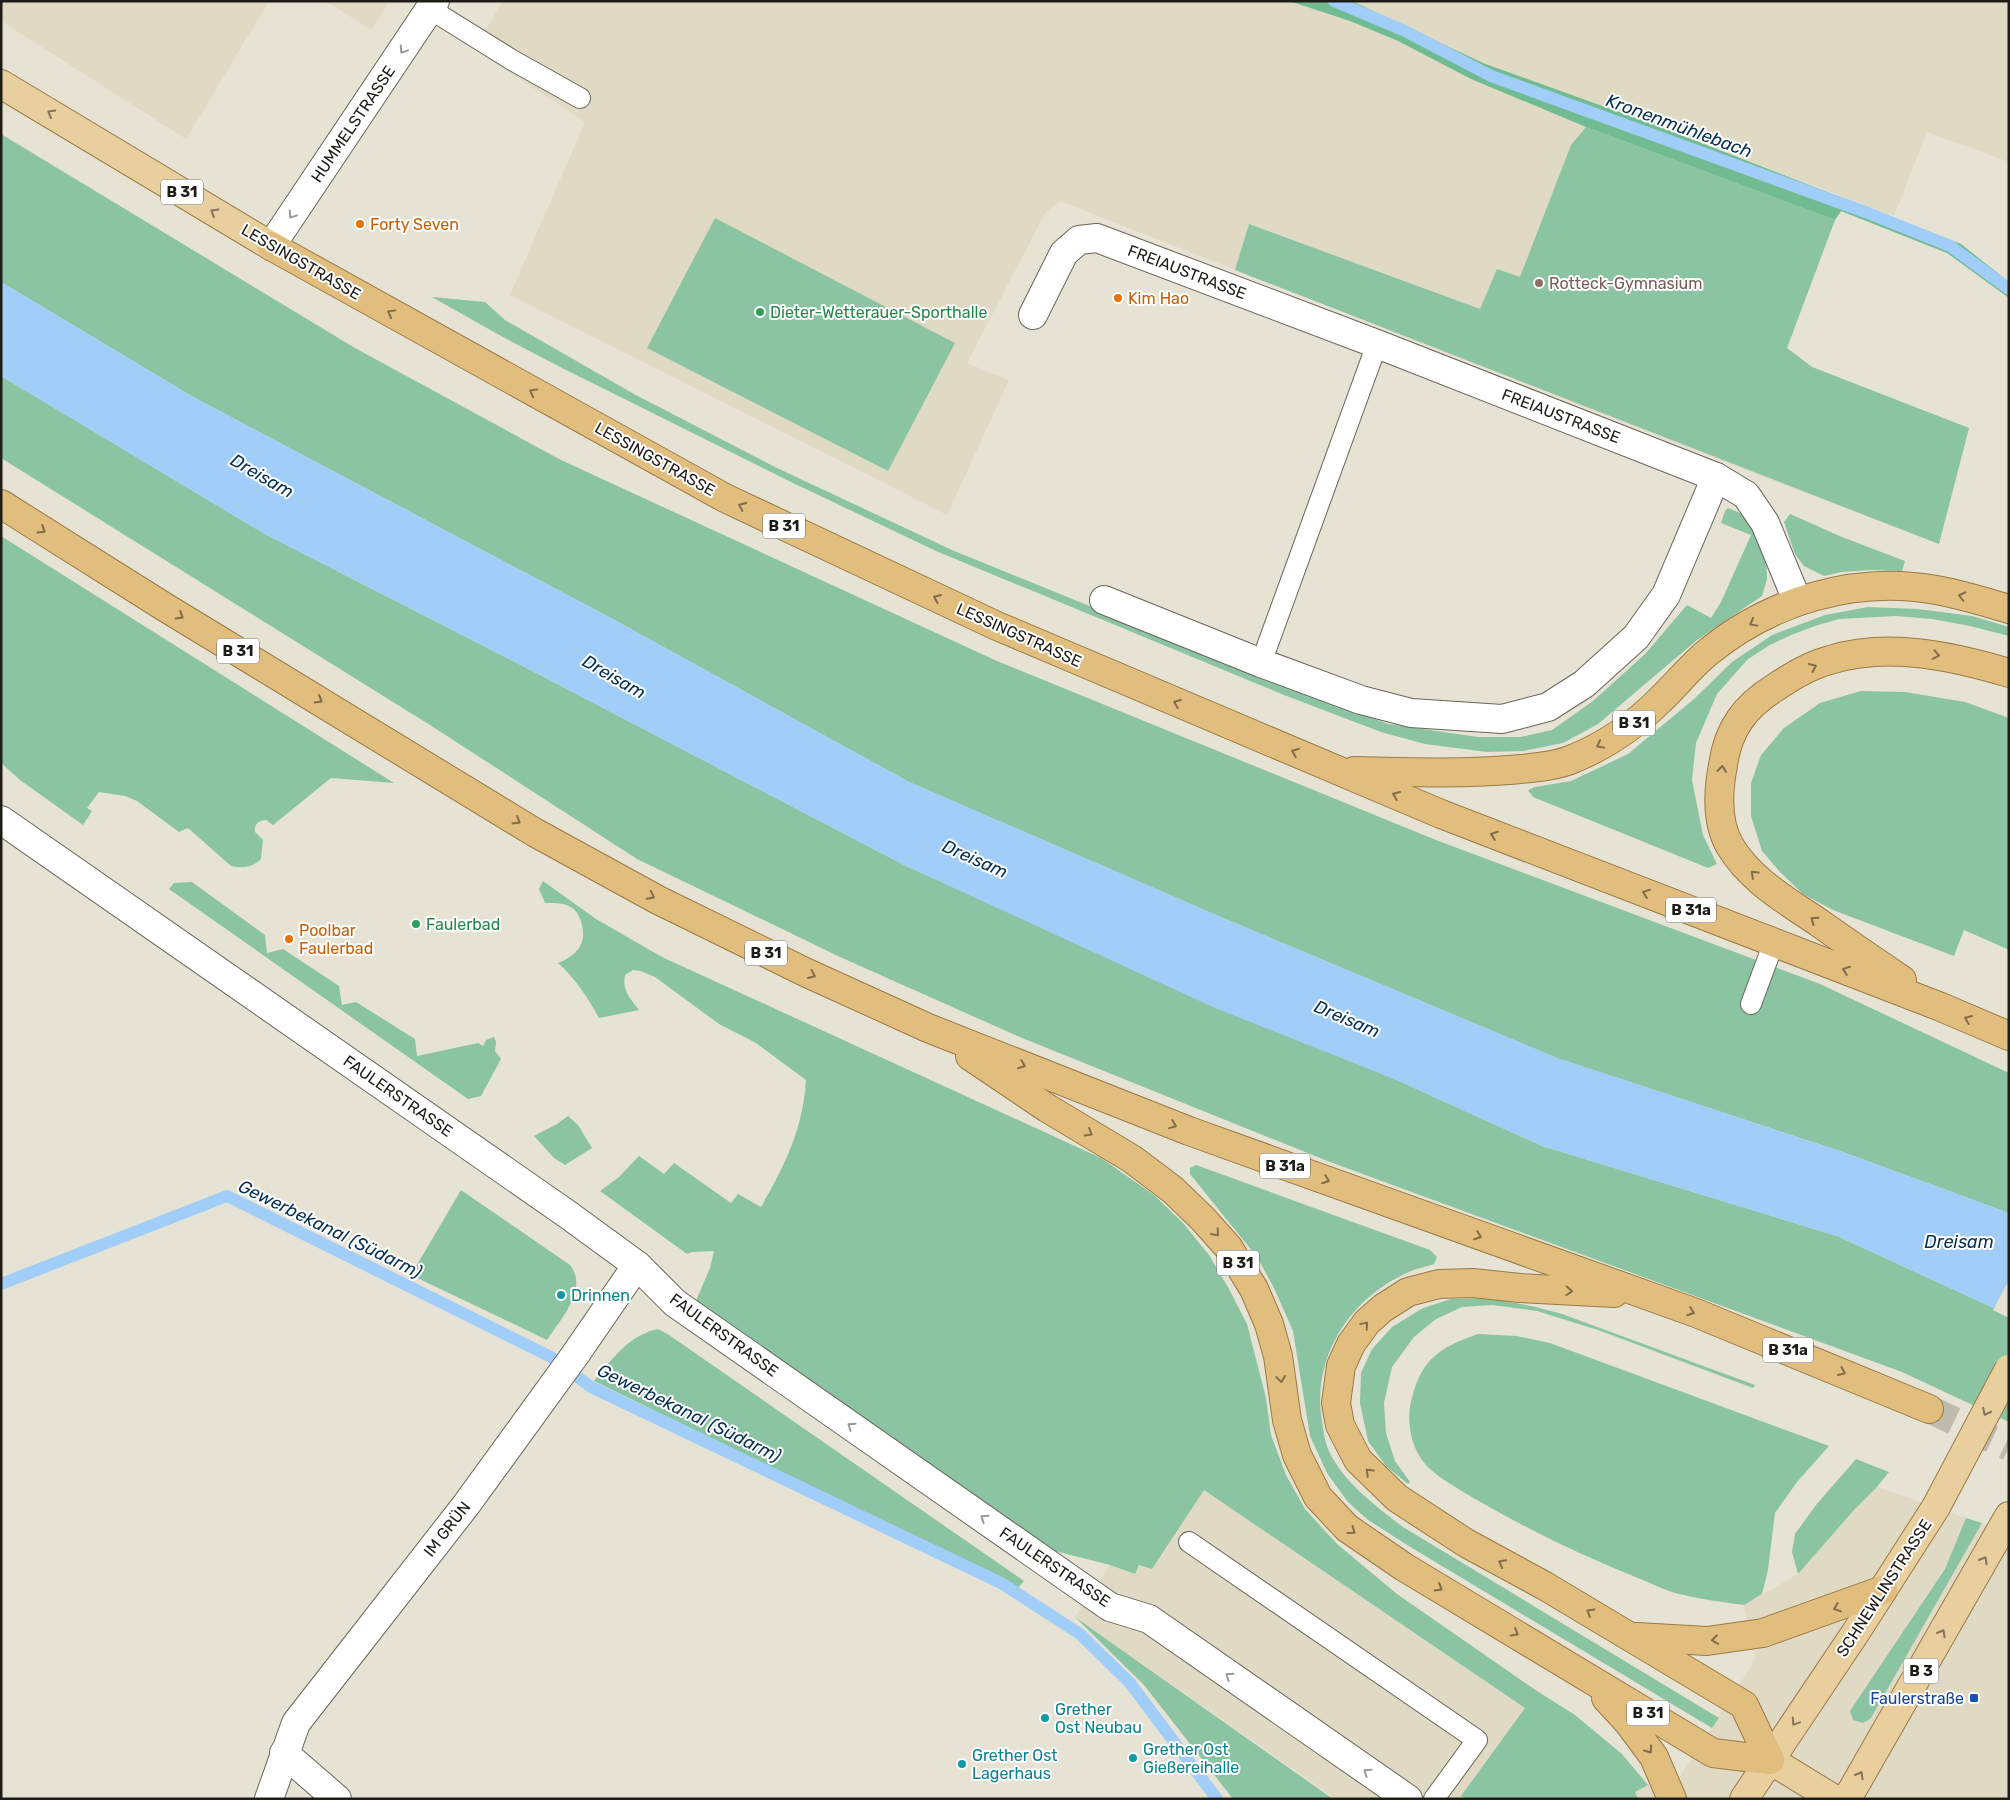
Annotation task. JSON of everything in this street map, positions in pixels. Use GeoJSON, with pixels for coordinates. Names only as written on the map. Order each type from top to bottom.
{"type":"FeatureCollection","features":[{"type":"Feature","properties":{"kind":"highway","name":"LESSINGSTRASSE"},"geometry":{"type":"LineString","coordinates":[[271,246],[725,498],[996,626],[1222,723],[1340,771]]}},
{"type":"Feature","properties":{"kind":"highway","name":"B 31"},"geometry":{"type":"LineString","coordinates":[[1,504],[517,822],[658,900],[789,964],[928,1028],[1047,1108],[1132,1159],[1173,1190],[1203,1219],[1228,1248],[1254,1289],[1269,1324],[1278,1356],[1287,1420],[1297,1455],[1318,1497],[1347,1528],[1404,1567],[1713,1753],[1770,1760]]}},
{"type":"Feature","properties":{"kind":"highway","name":"B 31"},"geometry":{"type":"LineString","coordinates":[[1340,771],[1484,772],[1535,768],[1575,758],[1620,733],[1658,703],[1707,653],[1750,623],[1797,600],[1843,589],[1892,586],[1935,590],[2009,609]]}},
{"type":"Feature","properties":{"kind":"highway"},"geometry":{"type":"LineString","coordinates":[[1941,1007],[1792,904],[1751,873],[1730,846],[1720,818],[1721,772],[1726,745],[1737,722],[1752,705],[1787,679],[1829,660],[1853,655],[1888,652],[1928,654],[1973,662],[2009,673]]}},
{"type":"Feature","properties":{"kind":"highway","name":"B 31a"},"geometry":{"type":"LineString","coordinates":[[1340,771],[1441,814],[1941,1007],[2009,1036]]}},
{"type":"Feature","properties":{"kind":"highway","name":"B 31a"},"geometry":{"type":"LineString","coordinates":[[928,1028],[1189,1131],[1705,1317],[1929,1409]]}},
{"type":"Feature","properties":{"kind":"highway"},"geometry":{"type":"LineString","coordinates":[[1645,1295],[1520,1288],[1473,1283],[1439,1284],[1408,1292],[1383,1308],[1367,1322],[1350,1344],[1341,1366],[1336,1403],[1340,1425],[1358,1460],[1396,1498],[1466,1544],[1545,1586],[1744,1705],[1770,1760]]}},
{"type":"Feature","properties":{"kind":"highway"},"geometry":{"type":"LineString","coordinates":[[1632,1637],[1707,1641],[1763,1633],[1883,1590]]}},
{"type":"Feature","properties":{"kind":"highway"},"geometry":{"type":"LineString","coordinates":[[1582,1674],[1628,1722],[1649,1750],[1654,1757],[1672,1799]]}},
{"type":"Feature","properties":{"kind":"main road","name":"LESSINGSTRASSE"},"geometry":{"type":"LineString","coordinates":[[1,84],[271,246]]}},
{"type":"Feature","properties":{"kind":"main road","name":"SCHNEWLINSTRASSE"},"geometry":{"type":"LineString","coordinates":[[1744,1799],[1936,1507],[2009,1369]]}},
{"type":"Feature","properties":{"kind":"main road","name":"B 3"},"geometry":{"type":"LineString","coordinates":[[1846,1799],[2005,1523]]}},
{"type":"Feature","properties":{"kind":"main road"},"geometry":{"type":"LineString","coordinates":[[1770,1760],[1834,1799]]}},
{"type":"Feature","properties":{"kind":"street","name":"HUMMELSTRASSE"},"geometry":{"type":"LineString","coordinates":[[271,246],[433,5]]}},
{"type":"Feature","properties":{"kind":"street","name":"FREIAUSTRASSE"},"geometry":{"type":"LineString","coordinates":[[1034,315],[1064,253],[1079,240],[1097,238],[1377,344],[1716,477],[1746,495],[1765,523],[1797,600]]}},
{"type":"Feature","properties":{"kind":"street"},"geometry":{"type":"LineString","coordinates":[[1104,600],[1261,663],[1361,700],[1411,713],[1502,719],[1548,707],[1584,684],[1636,637],[1666,595],[1716,477]]}},
{"type":"Feature","properties":{"kind":"street","name":"FAULERSTRASSE"},"geometry":{"type":"LineString","coordinates":[[1,820],[637,1264],[675,1303],[1110,1607],[1149,1619],[1408,1799]]}},
{"type":"Feature","properties":{"kind":"street","name":"IM GRÜN"},"geometry":{"type":"LineString","coordinates":[[268,1799],[296,1723],[466,1505],[570,1362],[637,1264]]}},
{"type":"Feature","properties":{"kind":"street"},"geometry":{"type":"LineString","coordinates":[[284,1753],[337,1799]]}},
{"type":"Feature","properties":{"kind":"lane"},"geometry":{"type":"LineString","coordinates":[[433,5],[512,60],[580,98]]}},
{"type":"Feature","properties":{"kind":"lane"},"geometry":{"type":"LineString","coordinates":[[1261,663],[1377,344]]}},
{"type":"Feature","properties":{"kind":"lane"},"geometry":{"type":"LineString","coordinates":[[1751,1004],[1774,942]]}},
{"type":"Feature","properties":{"kind":"lane"},"geometry":{"type":"LineString","coordinates":[[1189,1542],[1477,1740],[1434,1799]]}},
{"type":"Feature","properties":{"kind":"shaded area"},"geometry":{"type":"Polygon","coordinates":[[[1,1],[269,1],[186,139],[1,21],[1,1]]]}},
{"type":"Feature","properties":{"kind":"shaded area"},"geometry":{"type":"Polygon","coordinates":[[[326,1],[390,1],[371,30],[326,1]]]}},
{"type":"Feature","properties":{"kind":"shaded area","name":"Rotteck-Gymnasium"},"geometry":{"type":"Polygon","coordinates":[[[503,1],[1289,1],[1350,21],[1398,41],[1471,79],[1586,127],[1835,220],[1787,348],[1812,367],[1969,428],[1939,544],[1763,477],[1060,201],[1045,213],[967,363],[1009,380],[947,515],[510,295],[585,122],[474,49],[503,1]]]}},
{"type":"Feature","properties":{"kind":"shaded area"},"geometry":{"type":"Polygon","coordinates":[[[1352,1],[2009,1],[2009,162],[1927,132],[1894,216],[1655,125],[1483,63],[1352,1]]]}},
{"type":"Feature","properties":{"kind":"shaded area"},"geometry":{"type":"Polygon","coordinates":[[[1877,1487],[1966,1518],[1947,1565],[1851,1711],[1871,1718],[1982,1523],[2009,1532],[2009,1799],[1638,1799],[1635,1792],[1648,1785],[1679,1778],[1755,1660],[1744,1605],[1798,1574],[1854,1510],[1877,1487]]]}},
{"type":"Feature","properties":{"kind":"shaded area"},"geometry":{"type":"Polygon","coordinates":[[[1203,1489],[1525,1708],[1461,1796],[1465,1799],[1336,1799],[1075,1617],[1110,1565],[1135,1574],[1139,1565],[1152,1569],[1203,1489]]]}},
{"type":"Feature","properties":{"kind":"green space"},"geometry":{"type":"Polygon","coordinates":[[[1289,1],[1352,1],[1483,63],[1655,125],[1961,244],[2009,282],[2009,298],[1947,253],[1841,211],[1835,220],[1586,127],[1471,79],[1398,41],[1350,21],[1289,1]]]}},
{"type":"Feature","properties":{"kind":"green space"},"geometry":{"type":"Polygon","coordinates":[[[1586,127],[1835,220],[1787,348],[1812,367],[1969,428],[1939,544],[1235,270],[1249,224],[1480,309],[1497,269],[1520,277],[1571,145],[1586,127]]]}},
{"type":"Feature","properties":{"kind":"green space"},"geometry":{"type":"Polygon","coordinates":[[[1,134],[355,348],[561,460],[997,661],[1436,840],[1820,984],[2009,1073],[2009,1213],[1840,1151],[1557,1058],[1216,915],[909,782],[609,617],[195,398],[1,282],[1,134]]]}},
{"type":"Feature","properties":{"kind":"green space","name":"Dieter-Wetterauer-Sporthalle"},"geometry":{"type":"Polygon","coordinates":[[[715,218],[955,343],[888,471],[647,348],[715,218]]]}},
{"type":"Feature","properties":{"kind":"green space"},"geometry":{"type":"Polygon","coordinates":[[[432,297],[485,302],[505,320],[634,394],[775,467],[952,550],[1283,685],[1388,724],[1478,737],[1520,737],[1552,730],[1593,701],[1645,654],[1687,605],[1711,618],[1721,602],[1751,535],[1721,523],[1728,508],[1745,515],[1766,554],[1767,579],[1762,596],[1697,640],[1598,724],[1563,743],[1523,751],[1487,752],[1425,744],[1381,732],[1284,695],[936,551],[793,483],[562,368],[432,297]]]}},
{"type":"Feature","properties":{"kind":"green space"},"geometry":{"type":"Polygon","coordinates":[[[1,376],[263,533],[906,866],[1399,1081],[1542,1146],[1837,1236],[2009,1315],[2009,1422],[1902,1372],[1330,1162],[1022,1038],[840,957],[637,859],[430,725],[1,458],[1,376]]]}},
{"type":"Feature","properties":{"kind":"green space"},"geometry":{"type":"Polygon","coordinates":[[[1790,514],[1842,537],[1905,561],[1902,571],[1871,570],[1842,572],[1824,576],[1804,566],[1795,554],[1784,522],[1790,514]]]}},
{"type":"Feature","properties":{"kind":"green space"},"geometry":{"type":"Polygon","coordinates":[[[1,536],[394,783],[331,778],[273,825],[266,820],[257,823],[255,832],[263,840],[261,859],[251,866],[231,866],[188,828],[179,832],[137,801],[125,796],[99,792],[87,808],[92,811],[83,825],[20,780],[1,763],[1,536]]]}},
{"type":"Feature","properties":{"kind":"green space"},"geometry":{"type":"Polygon","coordinates":[[[1868,607],[1918,609],[1972,616],[2009,627],[2009,636],[1932,619],[1896,616],[1839,619],[1791,635],[1768,646],[1747,660],[1717,694],[1696,743],[1692,780],[1703,835],[1717,864],[1708,868],[1533,797],[1528,790],[1535,787],[1571,781],[1628,754],[1694,699],[1732,662],[1772,635],[1825,615],[1868,607]]]}},
{"type":"Feature","properties":{"kind":"green space"},"geometry":{"type":"Polygon","coordinates":[[[1861,691],[1905,692],[1965,702],[2009,718],[2009,950],[1964,930],[1954,956],[1833,910],[1803,894],[1762,851],[1751,816],[1751,783],[1761,755],[1784,728],[1820,703],[1861,691]]]}},
{"type":"Feature","properties":{"kind":"green space"},"geometry":{"type":"Polygon","coordinates":[[[543,881],[596,919],[662,957],[1101,1158],[1154,1195],[1183,1223],[1209,1255],[1247,1324],[1266,1398],[1271,1435],[1286,1475],[1305,1509],[1337,1544],[1397,1594],[1534,1689],[1575,1715],[1622,1754],[1648,1785],[1635,1792],[1638,1799],[1465,1799],[1461,1796],[1525,1708],[1204,1490],[1152,1569],[1139,1565],[1135,1574],[1110,1565],[1047,1549],[696,1301],[710,1268],[714,1251],[687,1254],[600,1191],[619,1177],[639,1156],[664,1174],[674,1163],[731,1203],[738,1194],[761,1207],[778,1176],[797,1131],[806,1080],[756,1043],[719,1024],[655,977],[641,971],[633,970],[625,975],[624,981],[628,994],[639,1010],[599,1018],[581,989],[558,963],[570,957],[581,944],[583,932],[580,918],[576,911],[569,906],[559,903],[545,903],[539,889],[543,881]]]}},
{"type":"Feature","properties":{"kind":"green space"},"geometry":{"type":"Polygon","coordinates":[[[192,882],[265,935],[267,953],[283,949],[339,986],[342,1005],[356,1002],[415,1039],[417,1056],[478,1043],[483,1046],[486,1040],[494,1037],[496,1042],[495,1051],[501,1059],[481,1096],[468,1099],[169,889],[174,883],[192,882]]]}},
{"type":"Feature","properties":{"kind":"green space"},"geometry":{"type":"Polygon","coordinates":[[[568,1116],[578,1125],[592,1148],[565,1165],[554,1158],[534,1136],[568,1116]]]}},
{"type":"Feature","properties":{"kind":"green space"},"geometry":{"type":"Polygon","coordinates":[[[1196,1165],[1430,1250],[1437,1257],[1434,1264],[1415,1269],[1389,1282],[1371,1296],[1355,1311],[1341,1329],[1331,1348],[1324,1369],[1320,1391],[1321,1414],[1326,1443],[1335,1462],[1362,1493],[1403,1527],[1719,1718],[1712,1728],[1412,1548],[1368,1520],[1348,1502],[1327,1473],[1310,1436],[1293,1331],[1274,1288],[1257,1257],[1190,1174],[1190,1168],[1196,1165]]]}},
{"type":"Feature","properties":{"kind":"green space"},"geometry":{"type":"Polygon","coordinates":[[[461,1190],[570,1265],[575,1274],[574,1294],[565,1314],[547,1340],[411,1275],[461,1190]]]}},
{"type":"Feature","properties":{"kind":"green space"},"geometry":{"type":"Polygon","coordinates":[[[1489,1298],[1562,1314],[1755,1385],[1753,1388],[1598,1330],[1537,1311],[1493,1305],[1462,1307],[1436,1319],[1414,1337],[1392,1367],[1384,1403],[1386,1433],[1395,1461],[1410,1482],[1408,1484],[1386,1466],[1368,1441],[1360,1403],[1361,1373],[1372,1349],[1392,1327],[1423,1308],[1451,1299],[1489,1298]]]}},
{"type":"Feature","properties":{"kind":"green space"},"geometry":{"type":"Polygon","coordinates":[[[658,1329],[1024,1581],[1018,1588],[594,1381],[615,1356],[630,1342],[658,1329]]]}},
{"type":"Feature","properties":{"kind":"green space"},"geometry":{"type":"Polygon","coordinates":[[[1478,1334],[1517,1336],[1550,1343],[1829,1446],[1797,1482],[1775,1513],[1768,1570],[1762,1594],[1744,1605],[1678,1594],[1666,1590],[1576,1552],[1536,1532],[1463,1492],[1427,1466],[1418,1453],[1410,1430],[1410,1406],[1416,1384],[1421,1373],[1443,1349],[1478,1334]]]}},
{"type":"Feature","properties":{"kind":"green space"},"geometry":{"type":"Polygon","coordinates":[[[1856,1459],[1889,1472],[1798,1574],[1792,1552],[1795,1534],[1816,1505],[1856,1459]]]}},
{"type":"Feature","properties":{"kind":"green space"},"geometry":{"type":"Polygon","coordinates":[[[1966,1518],[1982,1523],[1871,1718],[1863,1723],[1853,1720],[1850,1711],[1945,1569],[1966,1518]]]}},
{"type":"Feature","properties":{"kind":"green space"},"geometry":{"type":"Polygon","coordinates":[[[1075,1617],[1333,1799],[1233,1799],[1144,1685],[1075,1617]]]}},
{"type":"Feature","properties":{"kind":"water","name":"Dreisam"},"geometry":{"type":"Polygon","coordinates":[[[1,282],[195,398],[609,617],[909,782],[1216,915],[1557,1058],[1840,1151],[2009,1213],[2009,1315],[1837,1236],[1542,1146],[1399,1081],[1215,1008],[906,866],[263,533],[1,376],[1,282]]]}},
{"type":"Feature","properties":{"kind":"pier"},"geometry":{"type":"Polygon","coordinates":[[[2009,1280],[2009,1318],[1993,1310],[2009,1280]]]}},
{"type":"Feature","properties":{"kind":"waterway","name":"Kronenmühlebach"},"geometry":{"type":"LineString","coordinates":[[1334,1],[1405,31],[1491,76],[1868,213],[1950,246],[2009,289]]}},
{"type":"Feature","properties":{"kind":"waterway","name":"Gewerbekanal (Südarm)"},"geometry":{"type":"LineString","coordinates":[[1,1284],[227,1196],[551,1357],[591,1387],[1001,1583],[1080,1634],[1130,1683],[1217,1799]]}},
{"type":"Feature","properties":{"kind":"tunnel"},"geometry":{"type":"LineString","coordinates":[[1929,1409],[2009,1447]]}},
{"type":"Feature","properties":{"kind":"place","name":"Forty Seven"},"geometry":{"type":"Point","coordinates":[360,224]}},
{"type":"Feature","properties":{"kind":"place","name":"Rotteck-Gymnasium"},"geometry":{"type":"Point","coordinates":[1539,283]}},
{"type":"Feature","properties":{"kind":"place","name":"Kim Hao"},"geometry":{"type":"Point","coordinates":[1118,298]}},
{"type":"Feature","properties":{"kind":"place","name":"Dieter-Wetterauer-Sporthalle"},"geometry":{"type":"Point","coordinates":[760,312]}},
{"type":"Feature","properties":{"kind":"place","name":"Faulerbad"},"geometry":{"type":"Point","coordinates":[416,924]}},
{"type":"Feature","properties":{"kind":"place","name":"Poolbar Faulerbad"},"geometry":{"type":"Point","coordinates":[289,939]}},
{"type":"Feature","properties":{"kind":"place","name":"Drinnen"},"geometry":{"type":"Point","coordinates":[561,1295]}},
{"type":"Feature","properties":{"kind":"place","name":"Faulerstraße"},"geometry":{"type":"Point","coordinates":[1974,1698]}},
{"type":"Feature","properties":{"kind":"place","name":"Grether Ost Neubau"},"geometry":{"type":"Point","coordinates":[1045,1718]}},
{"type":"Feature","properties":{"kind":"place","name":"Grether Ost Gießereihalle"},"geometry":{"type":"Point","coordinates":[1133,1758]}},
{"type":"Feature","properties":{"kind":"place","name":"Grether Ost Lagerhaus"},"geometry":{"type":"Point","coordinates":[962,1764]}}]}
